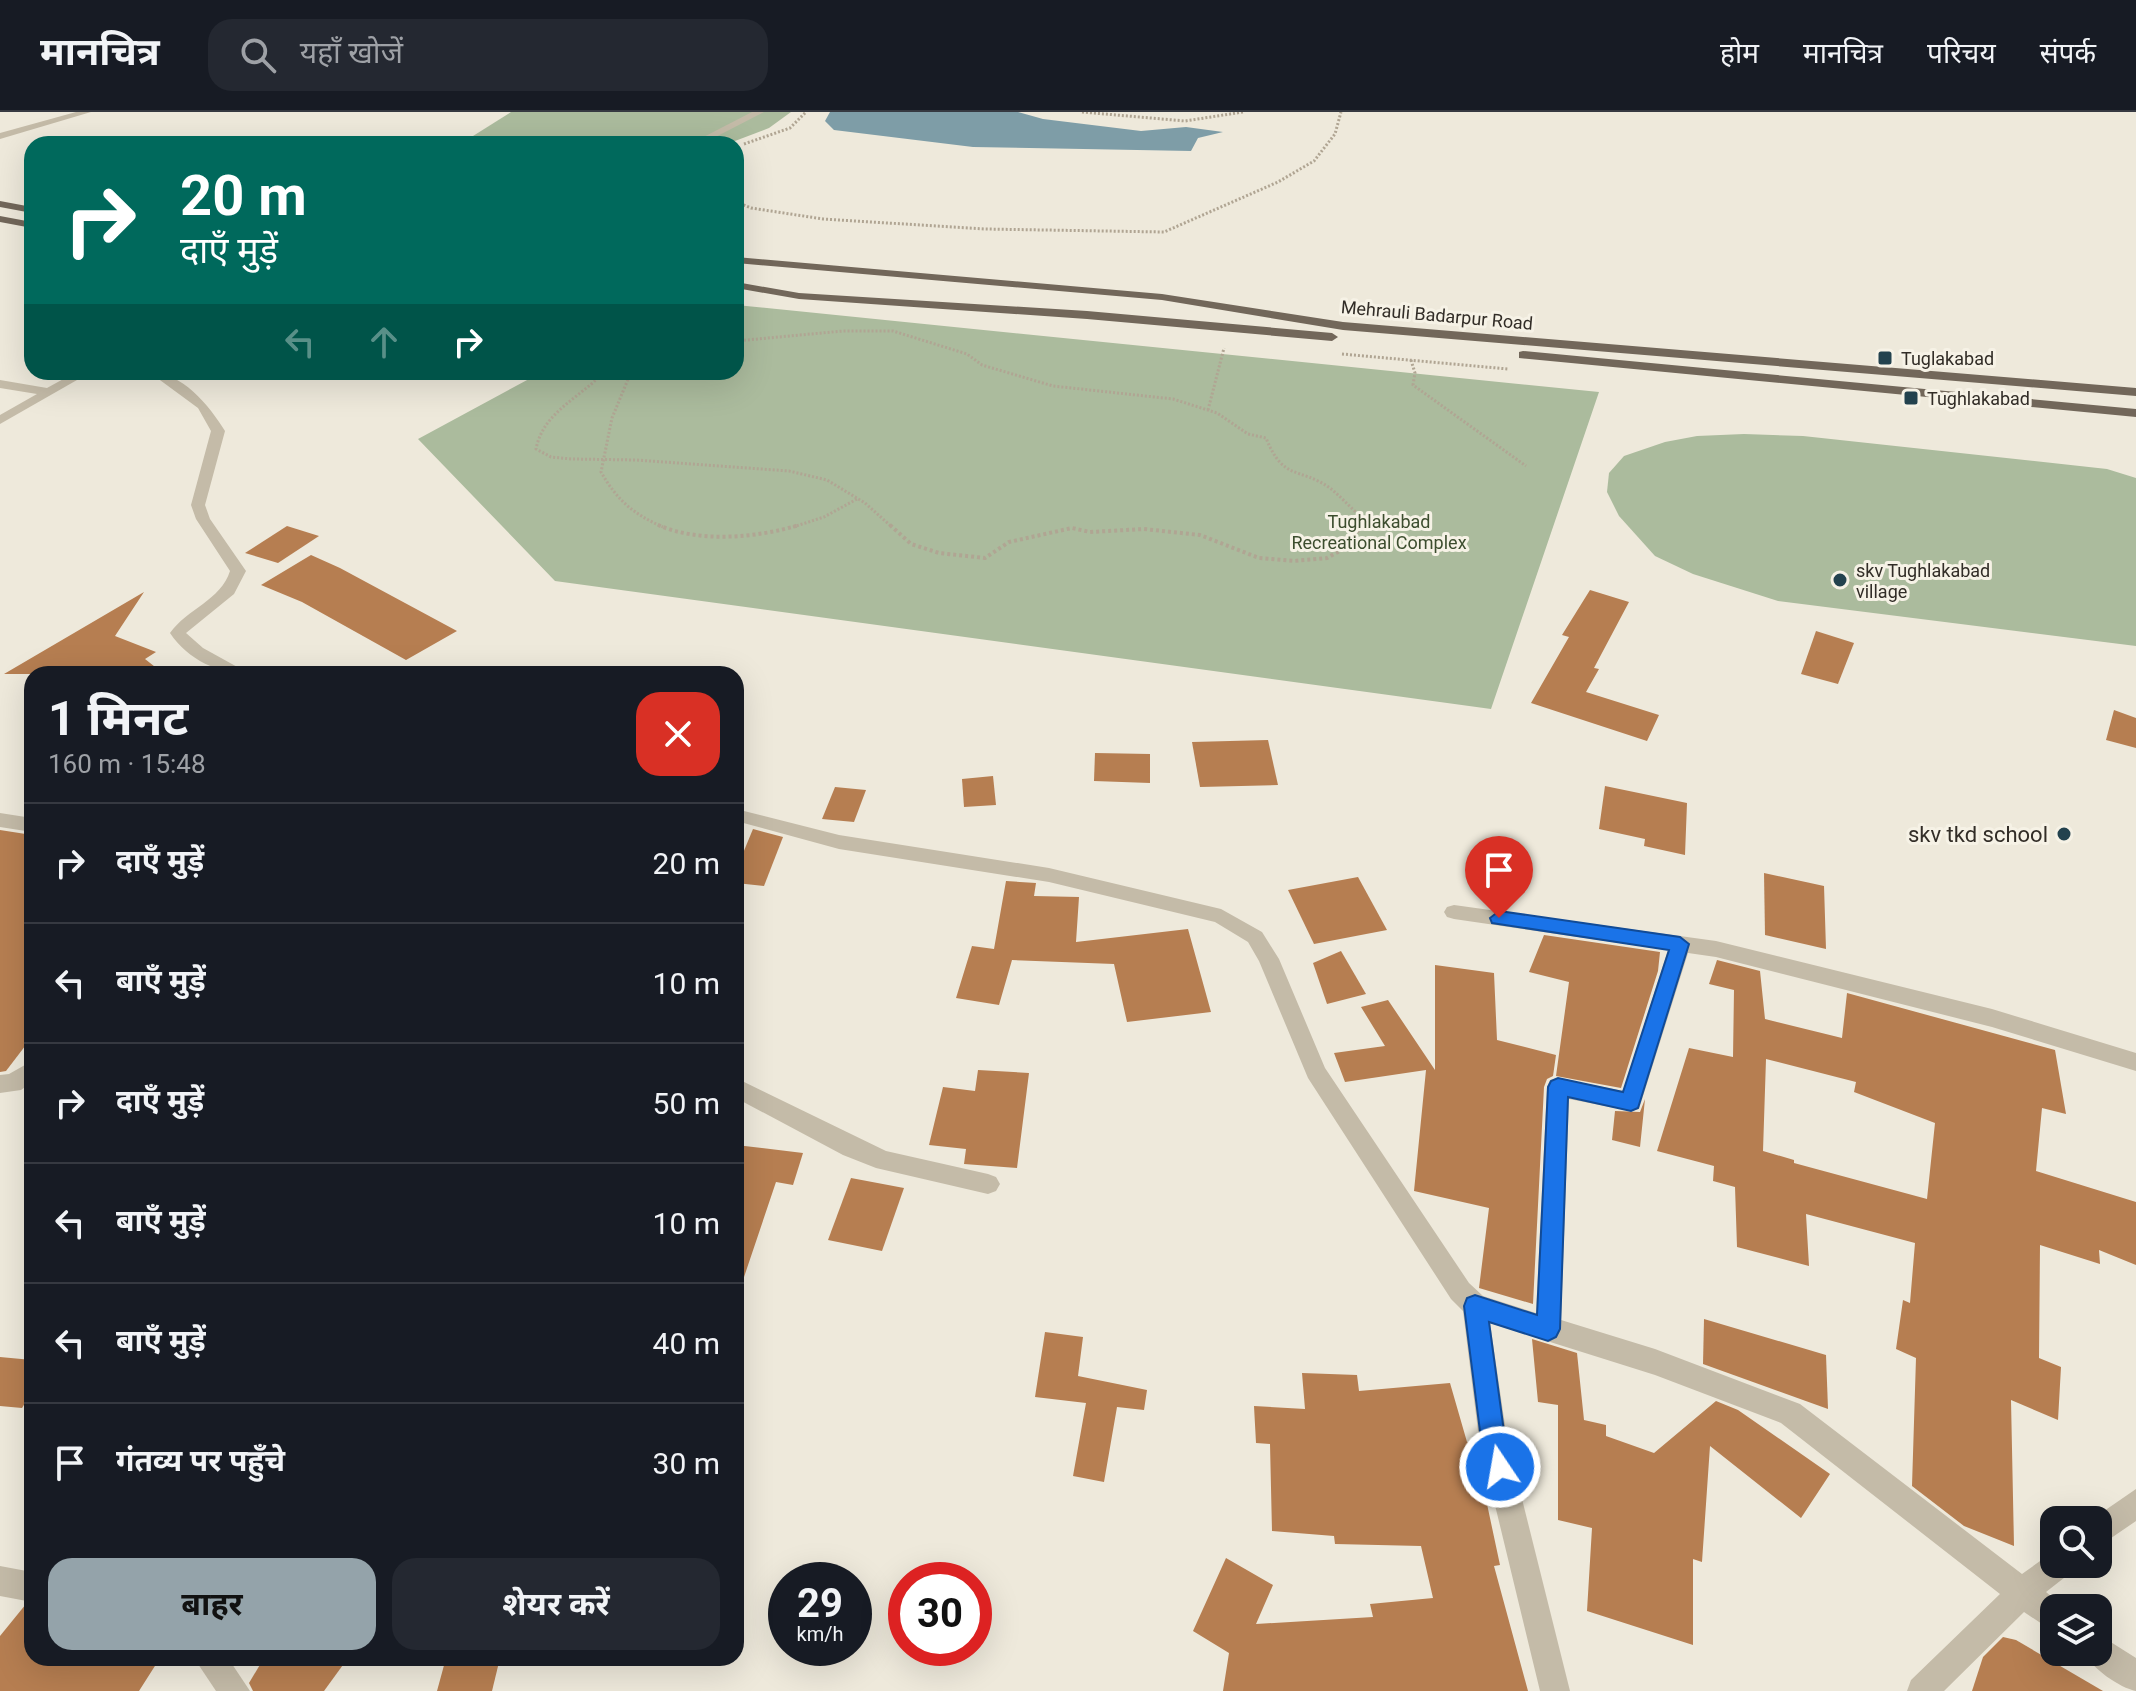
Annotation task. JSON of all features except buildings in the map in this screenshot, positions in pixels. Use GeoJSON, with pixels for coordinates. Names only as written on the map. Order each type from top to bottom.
{"type":"FeatureCollection","features":[{"type":"Feature","properties":{"kind":"main road"},"geometry":{"type":"LineString","coordinates":[[0,204],[24,208]]}},
{"type":"Feature","properties":{"kind":"main road"},"geometry":{"type":"LineString","coordinates":[[0,219],[24,224]]}},
{"type":"Feature","properties":{"kind":"main road","name":"Mehrauli Badarpur Road"},"geometry":{"type":"LineString","coordinates":[[744,261],[1162,297],[1343,326],[2136,392]]}},
{"type":"Feature","properties":{"kind":"main road","name":"Mehrauli Badarpur Road"},"geometry":{"type":"LineString","coordinates":[[744,286],[799,296],[1087,315],[2136,413]]}},
{"type":"Feature","properties":{"kind":"street"},"geometry":{"type":"LineString","coordinates":[[0,136],[86,112]]}},
{"type":"Feature","properties":{"kind":"street"},"geometry":{"type":"LineString","coordinates":[[711,136],[759,112]]}},
{"type":"Feature","properties":{"kind":"street"},"geometry":{"type":"LineString","coordinates":[[0,420],[70,380]]}},
{"type":"Feature","properties":{"kind":"street"},"geometry":{"type":"LineString","coordinates":[[166,380],[203,406],[218,431],[198,505],[203,519],[238,571],[237,581],[229,592],[189,620],[178,633],[197,650],[227,666]]}},
{"type":"Feature","properties":{"kind":"street"},"geometry":{"type":"LineString","coordinates":[[0,384],[48,392]]}},
{"type":"Feature","properties":{"kind":"street"},"geometry":{"type":"LineString","coordinates":[[744,817],[839,842],[1049,875],[1221,916],[1237,923],[1255,937],[1269,959],[1316,1072],[1460,1291],[1475,1306],[1655,1362],[1790,1413],[2040,1606]]}},
{"type":"Feature","properties":{"kind":"street"},"geometry":{"type":"LineString","coordinates":[[0,820],[24,824]]}},
{"type":"Feature","properties":{"kind":"street"},"geometry":{"type":"LineString","coordinates":[[1454,912],[1716,949],[1846,980],[2136,1062]]}},
{"type":"Feature","properties":{"kind":"street"},"geometry":{"type":"LineString","coordinates":[[1548,1329],[1558,1087],[1631,1102],[1680,944]]}},
{"type":"Feature","properties":{"kind":"street"},"geometry":{"type":"LineString","coordinates":[[0,1084],[24,1081]]}},
{"type":"Feature","properties":{"kind":"street"},"geometry":{"type":"LineString","coordinates":[[744,1091],[851,1148],[884,1161],[988,1184]]}},
{"type":"Feature","properties":{"kind":"street"},"geometry":{"type":"LineString","coordinates":[[1475,1306],[1493,1439],[1555,1691]]}},
{"type":"Feature","properties":{"kind":"street"},"geometry":{"type":"LineString","coordinates":[[2112,1522],[2136,1503]]}},
{"type":"Feature","properties":{"kind":"street"},"geometry":{"type":"LineString","coordinates":[[1922,1691],[2041,1578]]}},
{"type":"Feature","properties":{"kind":"street"},"geometry":{"type":"LineString","coordinates":[[0,1581],[24,1586]]}},
{"type":"Feature","properties":{"kind":"street"},"geometry":{"type":"LineString","coordinates":[[2112,1659],[2136,1677]]}},
{"type":"Feature","properties":{"kind":"street"},"geometry":{"type":"LineString","coordinates":[[215,1666],[235,1691]]}},
{"type":"Feature","properties":{"kind":"path"},"geometry":{"type":"LineString","coordinates":[[744,144],[790,128],[806,112]]}},
{"type":"Feature","properties":{"kind":"path"},"geometry":{"type":"LineString","coordinates":[[1082,112],[1189,120],[1233,116],[1243,112]]}},
{"type":"Feature","properties":{"kind":"path"},"geometry":{"type":"LineString","coordinates":[[744,205],[823,219],[985,229],[1164,232],[1278,182],[1314,161],[1335,134],[1341,112]]}},
{"type":"Feature","properties":{"kind":"path"},"geometry":{"type":"LineString","coordinates":[[1208,410],[1229,328]]}},
{"type":"Feature","properties":{"kind":"path"},"geometry":{"type":"LineString","coordinates":[[595,380],[551,418],[536,439],[536,449],[551,457],[789,471],[838,484],[911,544],[939,553],[985,558],[1009,542],[1072,528],[1113,533],[1144,529],[1200,535],[1259,558],[1294,561],[1327,558],[1347,547],[1357,534],[1359,515],[1328,487],[1283,468],[1274,458],[1266,438],[1248,434],[1208,410],[1158,396],[1053,386],[982,365],[967,354],[893,331],[843,331],[744,340]]}},
{"type":"Feature","properties":{"kind":"path"},"geometry":{"type":"LineString","coordinates":[[1334,353],[1522,370]]}},
{"type":"Feature","properties":{"kind":"path"},"geometry":{"type":"LineString","coordinates":[[1411,360],[1415,373],[1413,385],[1526,466]]}},
{"type":"Feature","properties":{"kind":"path"},"geometry":{"type":"LineString","coordinates":[[627,380],[604,449],[606,459],[601,472],[616,502],[643,519],[674,530],[713,537],[749,536],[819,519],[858,498]]}},
{"type":"Feature","properties":{"kind":"green space"},"geometry":{"type":"Polygon","coordinates":[[[511,112],[791,112],[769,128],[744,138],[473,136],[511,112]]]}},
{"type":"Feature","properties":{"kind":"green space","name":"Tughlakabad Recreational Complex"},"geometry":{"type":"Polygon","coordinates":[[[744,306],[1599,392],[1491,709],[555,581],[418,439],[527,380],[744,380],[744,306]]]}},
{"type":"Feature","properties":{"kind":"green space"},"geometry":{"type":"Polygon","coordinates":[[[1697,436],[1803,436],[2107,469],[2136,478],[2136,646],[1778,601],[1693,574],[1655,556],[1619,516],[1607,492],[1609,473],[1624,456],[1665,442],[1697,436]]]}},
{"type":"Feature","properties":{"kind":"water"},"geometry":{"type":"Polygon","coordinates":[[[830,112],[1018,112],[1043,119],[1141,131],[1186,127],[1223,132],[1198,138],[1191,151],[973,147],[834,130],[825,121],[830,112]]]}},
{"type":"Feature","properties":{"kind":"place","name":"Tuglakabad"},"geometry":{"type":"Point","coordinates":[1885,358]}},
{"type":"Feature","properties":{"kind":"place","name":"Tughlakabad"},"geometry":{"type":"Point","coordinates":[1911,398]}},
{"type":"Feature","properties":{"kind":"place","name":"skv Tughlakabad village"},"geometry":{"type":"Point","coordinates":[1840,580]}},
{"type":"Feature","properties":{"kind":"place","name":"skv tkd school"},"geometry":{"type":"Point","coordinates":[2064,834]}},
{"type":"Feature","properties":{"kind":"route"},"geometry":{"type":"LineString","coordinates":[[1499,918],[1680,944],[1631,1102],[1558,1087],[1548,1329],[1495,1315],[1475,1306],[1493,1439],[1500,1467]]}}]}
